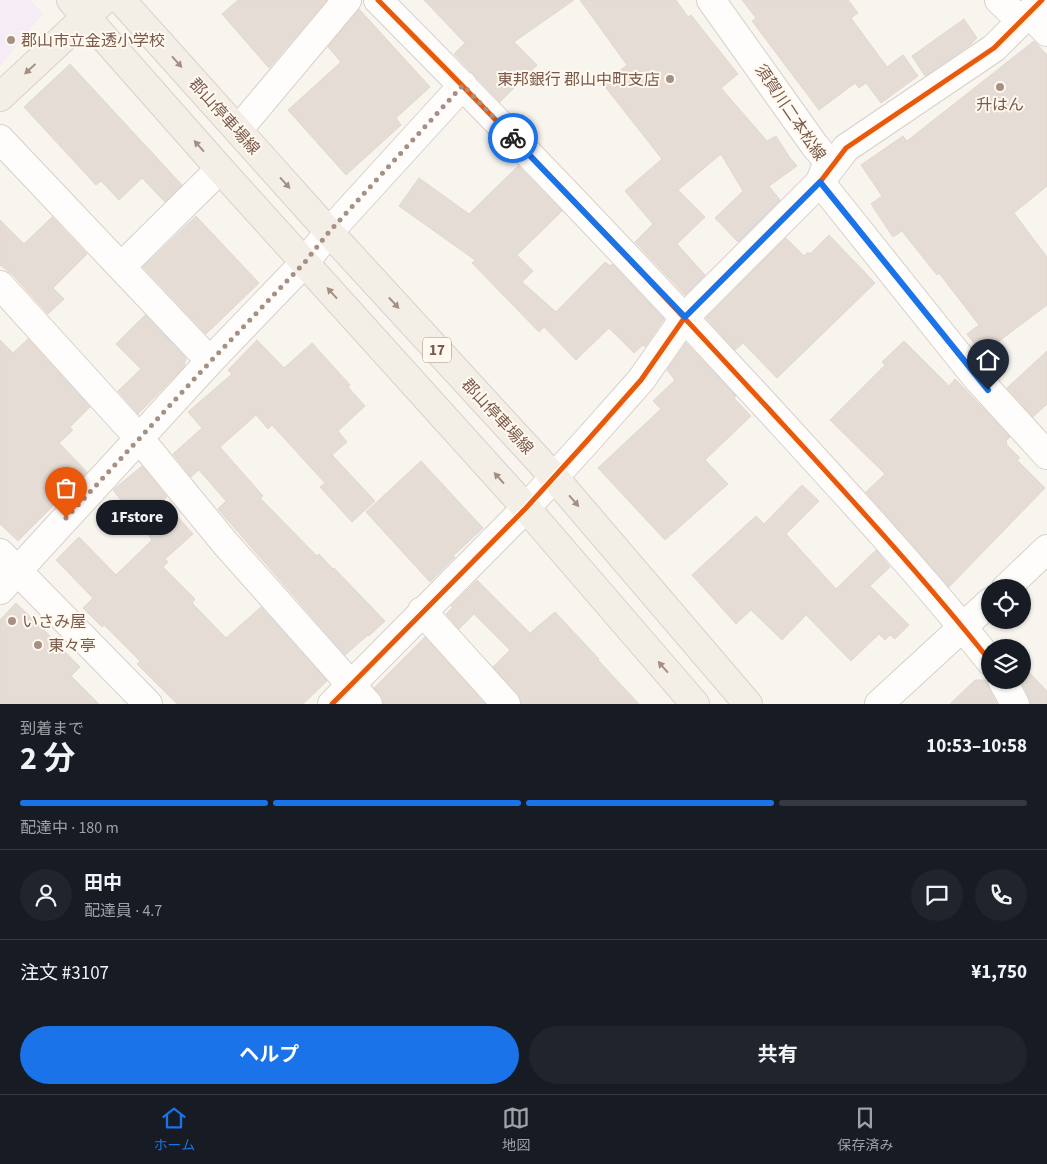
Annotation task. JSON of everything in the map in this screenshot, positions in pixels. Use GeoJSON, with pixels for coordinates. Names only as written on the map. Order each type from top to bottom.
{"type":"FeatureCollection","features":[{"type":"Feature","properties":{"kind":"main road","name":"郡山停車場線"},"geometry":{"type":"LineString","coordinates":[[121,0],[329,232],[554,477],[748,704]]}},
{"type":"Feature","properties":{"kind":"main road"},"geometry":{"type":"LineString","coordinates":[[0,97],[87,6]]}},
{"type":"Feature","properties":{"kind":"main road","name":"17"},"geometry":{"type":"LineString","coordinates":[[87,6],[220,169],[526,508],[695,704]]}},
{"type":"Feature","properties":{"kind":"street"},"geometry":{"type":"LineString","coordinates":[[238,130],[347,0]]}},
{"type":"Feature","properties":{"kind":"street"},"geometry":{"type":"LineString","coordinates":[[378,0],[463,85],[685,317],[903,555],[981,650]]}},
{"type":"Feature","properties":{"kind":"street","name":"須賀川二本松線"},"geometry":{"type":"LineString","coordinates":[[711,0],[828,161],[820,182],[975,376],[1047,455]]}},
{"type":"Feature","properties":{"kind":"street"},"geometry":{"type":"LineString","coordinates":[[332,704],[359,694],[422,611],[526,508],[641,380],[685,317],[820,182],[846,148],[994,48],[1035,17],[999,0]]}},
{"type":"Feature","properties":{"kind":"street"},"geometry":{"type":"LineString","coordinates":[[148,704],[6,572],[139,438],[305,262],[329,232],[463,85]]}},
{"type":"Feature","properties":{"kind":"street"},"geometry":{"type":"LineString","coordinates":[[0,139],[210,362]]}},
{"type":"Feature","properties":{"kind":"street"},"geometry":{"type":"LineString","coordinates":[[121,267],[220,169]]}},
{"type":"Feature","properties":{"kind":"street"},"geometry":{"type":"LineString","coordinates":[[0,284],[139,438],[225,543],[359,694]]}},
{"type":"Feature","properties":{"kind":"street"},"geometry":{"type":"LineString","coordinates":[[1015,579],[1047,549]]}},
{"type":"Feature","properties":{"kind":"street"},"geometry":{"type":"LineString","coordinates":[[879,704],[981,610]]}},
{"type":"Feature","properties":{"kind":"street"},"geometry":{"type":"LineString","coordinates":[[422,611],[506,704]]}},
{"type":"Feature","properties":{"kind":"street"},"geometry":{"type":"LineString","coordinates":[[1007,689],[1015,704]]}},
{"type":"Feature","properties":{"kind":"shaded area","name":"郡山市立金透小学校"},"geometry":{"type":"Polygon","coordinates":[[[0,0],[30,0],[43,13],[0,66],[0,0]]]}},
{"type":"Feature","properties":{"kind":"building"},"geometry":{"type":"Polygon","coordinates":[[[238,0],[327,0],[269,68],[222,14],[238,0]]]}},
{"type":"Feature","properties":{"kind":"building"},"geometry":{"type":"Polygon","coordinates":[[[424,0],[574,0],[514,42],[537,65],[500,102],[454,54],[465,43],[424,0]]]}},
{"type":"Feature","properties":{"kind":"building"},"geometry":{"type":"Polygon","coordinates":[[[580,0],[676,0],[688,17],[691,15],[738,74],[721,88],[767,141],[776,136],[797,166],[769,186],[780,200],[738,242],[715,218],[743,191],[721,154],[678,190],[705,217],[677,244],[705,275],[685,295],[635,242],[653,224],[625,191],[662,159],[603,84],[627,65],[580,0]]]}},
{"type":"Feature","properties":{"kind":"building"},"geometry":{"type":"Polygon","coordinates":[[[742,0],[848,0],[858,13],[851,18],[887,67],[903,55],[918,76],[881,103],[866,83],[859,88],[855,83],[819,110],[752,21],[756,18],[742,0]]]}},
{"type":"Feature","properties":{"kind":"building"},"geometry":{"type":"Polygon","coordinates":[[[359,9],[430,87],[396,118],[401,125],[346,175],[288,110],[341,62],[328,47],[359,9]]]}},
{"type":"Feature","properties":{"kind":"building"},"geometry":{"type":"Polygon","coordinates":[[[964,19],[977,38],[970,45],[925,76],[912,56],[964,19]]]}},
{"type":"Feature","properties":{"kind":"building"},"geometry":{"type":"Polygon","coordinates":[[[1034,41],[1047,55],[1047,186],[1014,213],[1047,257],[1047,305],[982,354],[967,334],[979,325],[939,273],[937,275],[902,231],[893,237],[871,204],[882,196],[861,165],[903,136],[907,141],[1034,41]]]}},
{"type":"Feature","properties":{"kind":"building"},"geometry":{"type":"Polygon","coordinates":[[[70,64],[182,185],[165,202],[142,178],[119,200],[101,181],[96,185],[24,107],[70,64]]]}},
{"type":"Feature","properties":{"kind":"building"},"geometry":{"type":"Polygon","coordinates":[[[518,166],[562,211],[517,255],[533,271],[522,282],[556,312],[605,262],[610,266],[612,264],[664,319],[645,347],[643,345],[634,353],[609,328],[576,360],[544,327],[539,332],[472,263],[475,260],[399,206],[419,178],[469,214],[518,166]]]}},
{"type":"Feature","properties":{"kind":"building"},"geometry":{"type":"Polygon","coordinates":[[[196,216],[259,283],[206,334],[143,267],[196,216]]]}},
{"type":"Feature","properties":{"kind":"building"},"geometry":{"type":"Polygon","coordinates":[[[52,217],[87,254],[53,288],[64,299],[48,314],[12,274],[0,265],[0,220],[24,244],[52,217]]]}},
{"type":"Feature","properties":{"kind":"building"},"geometry":{"type":"Polygon","coordinates":[[[829,235],[875,283],[777,378],[743,343],[735,350],[706,318],[786,238],[804,256],[808,252],[810,254],[829,235]]]}},
{"type":"Feature","properties":{"kind":"building"},"geometry":{"type":"Polygon","coordinates":[[[145,315],[186,358],[184,367],[138,414],[118,391],[141,369],[116,344],[145,315]]]}},
{"type":"Feature","properties":{"kind":"building"},"geometry":{"type":"Polygon","coordinates":[[[28,339],[90,407],[70,427],[73,430],[59,443],[87,472],[18,541],[0,524],[0,340],[13,353],[28,339]]]}},
{"type":"Feature","properties":{"kind":"building"},"geometry":{"type":"Polygon","coordinates":[[[257,340],[284,368],[312,343],[350,385],[348,387],[365,406],[338,431],[347,442],[332,455],[375,501],[352,522],[320,487],[325,483],[272,425],[268,429],[256,415],[220,447],[263,496],[260,498],[317,556],[319,554],[334,568],[385,621],[345,655],[218,509],[226,501],[199,470],[191,477],[173,454],[202,428],[188,412],[232,374],[228,370],[257,340]]]}},
{"type":"Feature","properties":{"kind":"building"},"geometry":{"type":"Polygon","coordinates":[[[904,341],[949,386],[955,379],[984,409],[1010,437],[1006,444],[1020,458],[1017,460],[1045,488],[949,587],[866,492],[885,474],[830,420],[885,365],[882,362],[904,341]]]}},
{"type":"Feature","properties":{"kind":"building"},"geometry":{"type":"Polygon","coordinates":[[[686,343],[736,396],[734,398],[751,416],[705,460],[728,484],[665,540],[598,468],[661,409],[653,401],[675,380],[667,370],[686,343]]]}},
{"type":"Feature","properties":{"kind":"building"},"geometry":{"type":"Polygon","coordinates":[[[1047,351],[1047,404],[1033,417],[1007,388],[1047,351]]]}},
{"type":"Feature","properties":{"kind":"building"},"geometry":{"type":"Polygon","coordinates":[[[421,461],[483,528],[453,556],[455,557],[430,582],[366,512],[421,461]]]}},
{"type":"Feature","properties":{"kind":"building"},"geometry":{"type":"Polygon","coordinates":[[[142,466],[167,497],[163,500],[193,534],[165,559],[168,562],[163,567],[195,599],[192,603],[226,638],[261,607],[327,681],[303,704],[177,704],[137,664],[140,661],[104,625],[102,627],[83,608],[93,598],[56,560],[79,537],[116,575],[152,540],[113,490],[142,466]]]}},
{"type":"Feature","properties":{"kind":"building"},"geometry":{"type":"Polygon","coordinates":[[[802,485],[819,501],[786,534],[836,589],[876,550],[890,567],[870,586],[909,625],[895,639],[890,635],[885,640],[879,634],[851,661],[806,615],[782,640],[751,610],[736,624],[692,575],[756,516],[764,524],[802,485]]]}},
{"type":"Feature","properties":{"kind":"building"},"geometry":{"type":"Polygon","coordinates":[[[477,580],[530,633],[555,612],[639,704],[521,704],[518,694],[493,667],[510,650],[474,614],[459,629],[446,614],[453,607],[451,606],[477,580]]]}},
{"type":"Feature","properties":{"kind":"building"},"geometry":{"type":"Polygon","coordinates":[[[16,603],[80,667],[71,676],[99,704],[0,704],[0,620],[16,603]]]}},
{"type":"Feature","properties":{"kind":"building"},"geometry":{"type":"Polygon","coordinates":[[[425,637],[485,704],[383,704],[380,694],[374,688],[425,637]]]}},
{"type":"Feature","properties":{"kind":"building"},"geometry":{"type":"Polygon","coordinates":[[[1031,674],[1047,691],[1047,704],[1031,704],[1025,689],[1031,689],[1031,674]]]}},
{"type":"Feature","properties":{"kind":"building"},"geometry":{"type":"Polygon","coordinates":[[[975,680],[981,680],[981,689],[989,689],[997,704],[950,704],[975,680]]]}},
{"type":"Feature","properties":{"kind":"cycle path"},"geometry":{"type":"LineString","coordinates":[[378,0],[718,354],[880,531],[981,650]]}},
{"type":"Feature","properties":{"kind":"cycle path"},"geometry":{"type":"LineString","coordinates":[[332,704],[526,508],[641,380],[685,317],[820,182],[846,148],[994,48],[1042,0]]}},
{"type":"Feature","properties":{"kind":"way so far"},"geometry":{"type":"LineString","coordinates":[[66,518],[305,262],[329,232],[463,85],[513,138]]}},
{"type":"Feature","properties":{"kind":"place","name":"郡山市立金透小学校"},"geometry":{"type":"Point","coordinates":[11,40]}},
{"type":"Feature","properties":{"kind":"place","name":"東邦銀行 郡山中町支店"},"geometry":{"type":"Point","coordinates":[670,79]}},
{"type":"Feature","properties":{"kind":"place","name":"升はん"},"geometry":{"type":"Point","coordinates":[1000,87]}},
{"type":"Feature","properties":{"kind":"place","name":"1Fstore"},"geometry":{"type":"Point","coordinates":[66,518]}},
{"type":"Feature","properties":{"kind":"place","name":"いさみ屋"},"geometry":{"type":"Point","coordinates":[12,621]}},
{"type":"Feature","properties":{"kind":"place","name":"東々亭"},"geometry":{"type":"Point","coordinates":[38,645]}},
{"type":"Feature","properties":{"kind":"route"},"geometry":{"type":"LineString","coordinates":[[513,138],[685,317],[820,182],[988,390]]}}]}
